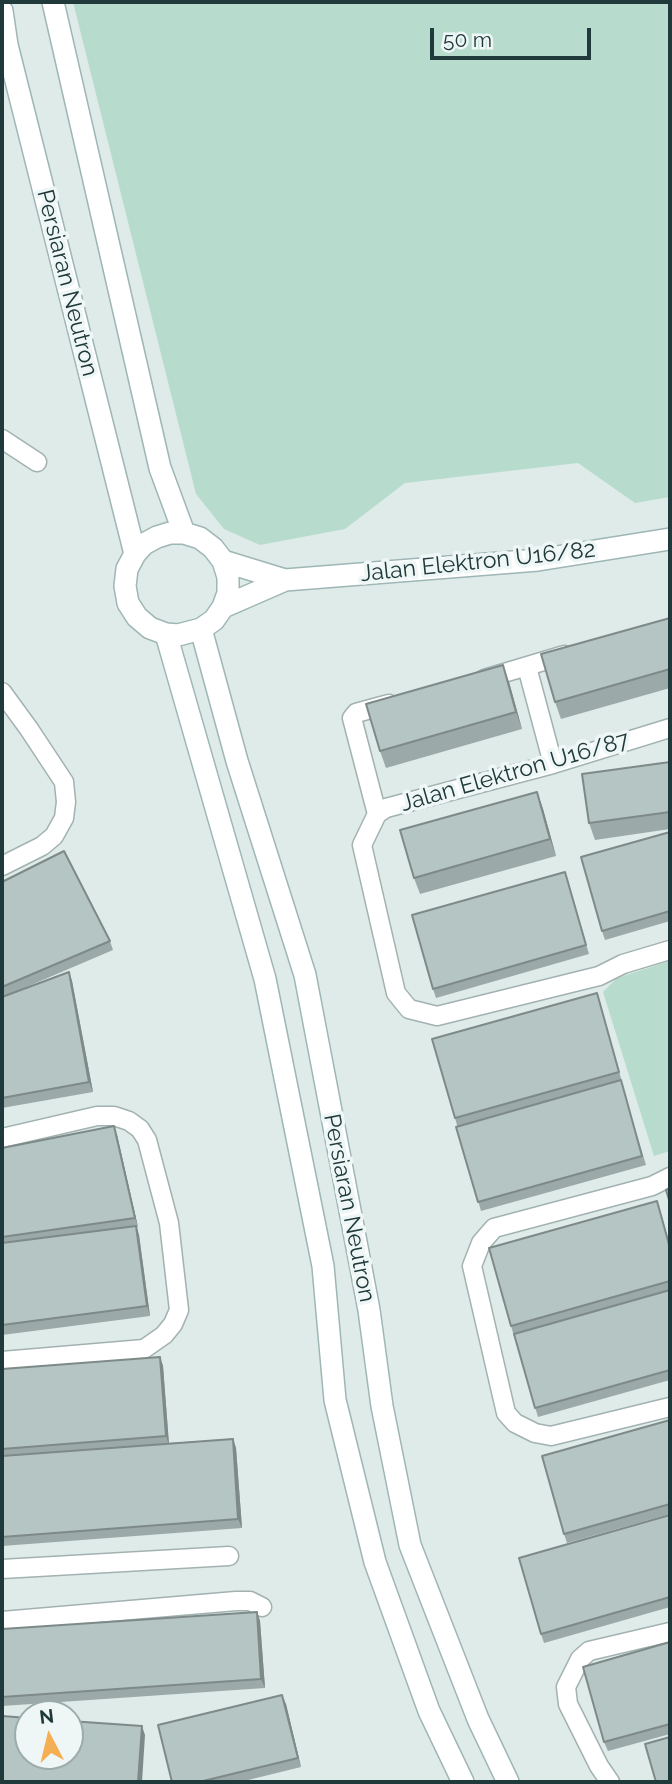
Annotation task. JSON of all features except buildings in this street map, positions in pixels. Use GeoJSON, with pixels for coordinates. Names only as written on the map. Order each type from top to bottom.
{"type":"FeatureCollection","features":[{"type":"Feature","properties":{"kind":"street"},"geometry":{"type":"LineString","coordinates":[[53,2],[160,468],[184,533]]}},
{"type":"Feature","properties":{"kind":"street","name":"Persiaran Neutron"},"geometry":{"type":"LineString","coordinates":[[2,11],[7,45],[135,554]]}},
{"type":"Feature","properties":{"kind":"street"},"geometry":{"type":"LineString","coordinates":[[2,439],[37,463]]}},
{"type":"Feature","properties":{"kind":"street"},"geometry":{"type":"LineString","coordinates":[[170,533],[184,533],[200,538],[213,548],[223,561],[228,577],[228,593],[214,620],[190,634],[166,634],[144,623],[128,603],[125,586],[127,569],[135,554],[156,537],[170,533]]}},
{"type":"Feature","properties":{"kind":"street","name":"Jalan Elektron U16/82"},"geometry":{"type":"LineString","coordinates":[[285,580],[538,560],[670,539]]}},
{"type":"Feature","properties":{"kind":"street"},"geometry":{"type":"LineString","coordinates":[[223,561],[285,580]]}},
{"type":"Feature","properties":{"kind":"street"},"geometry":{"type":"LineString","coordinates":[[223,607],[285,580]]}},
{"type":"Feature","properties":{"kind":"street","name":"Persiaran Neutron"},"geometry":{"type":"LineString","coordinates":[[201,629],[237,761],[304,975],[369,1310],[382,1406],[410,1545],[478,1719],[508,1782]]}},
{"type":"Feature","properties":{"kind":"street","name":"Persiaran Neutron"},"geometry":{"type":"LineString","coordinates":[[166,634],[265,979],[323,1266],[335,1400],[375,1562],[429,1711],[463,1782]]}},
{"type":"Feature","properties":{"kind":"street"},"geometry":{"type":"LineString","coordinates":[[461,685],[579,650]]}},
{"type":"Feature","properties":{"kind":"street"},"geometry":{"type":"LineString","coordinates":[[527,667],[553,764]]}},
{"type":"Feature","properties":{"kind":"street"},"geometry":{"type":"LineString","coordinates":[[2,692],[64,782],[66,802],[64,818],[54,836],[42,846],[2,866]]}},
{"type":"Feature","properties":{"kind":"street"},"geometry":{"type":"LineString","coordinates":[[376,814],[353,715],[408,699]]}},
{"type":"Feature","properties":{"kind":"street","name":"Jalan Elektron U16/87"},"geometry":{"type":"LineString","coordinates":[[670,728],[553,764],[386,808],[376,814],[362,845],[396,993],[410,1009],[438,1016],[599,976],[623,964],[670,950]]}},
{"type":"Feature","properties":{"kind":"street"},"geometry":{"type":"LineString","coordinates":[[2,1138],[97,1116],[114,1116],[129,1121],[140,1129],[147,1140],[169,1223],[179,1310],[164,1335],[144,1349],[2,1361]]}},
{"type":"Feature","properties":{"kind":"street"},"geometry":{"type":"LineString","coordinates":[[670,1177],[652,1186],[494,1228],[481,1242],[472,1266],[506,1413],[515,1423],[535,1433],[551,1436],[670,1407]]}},
{"type":"Feature","properties":{"kind":"street"},"geometry":{"type":"LineString","coordinates":[[2,1569],[229,1556]]}},
{"type":"Feature","properties":{"kind":"street"},"geometry":{"type":"LineString","coordinates":[[2,1621],[236,1601],[250,1601],[262,1607]]}},
{"type":"Feature","properties":{"kind":"street"},"geometry":{"type":"LineString","coordinates":[[610,1782],[568,1704],[566,1687],[580,1659],[589,1651],[670,1632]]}},
{"type":"Feature","properties":{"kind":"green space"},"geometry":{"type":"Polygon","coordinates":[[[73,2],[670,2],[670,497],[635,503],[578,463],[405,483],[345,529],[260,545],[224,529],[196,494],[73,2]]]}},
{"type":"Feature","properties":{"kind":"green space"},"geometry":{"type":"Polygon","coordinates":[[[670,961],[670,1151],[654,1156],[603,992],[617,978],[670,961]]]}}]}
